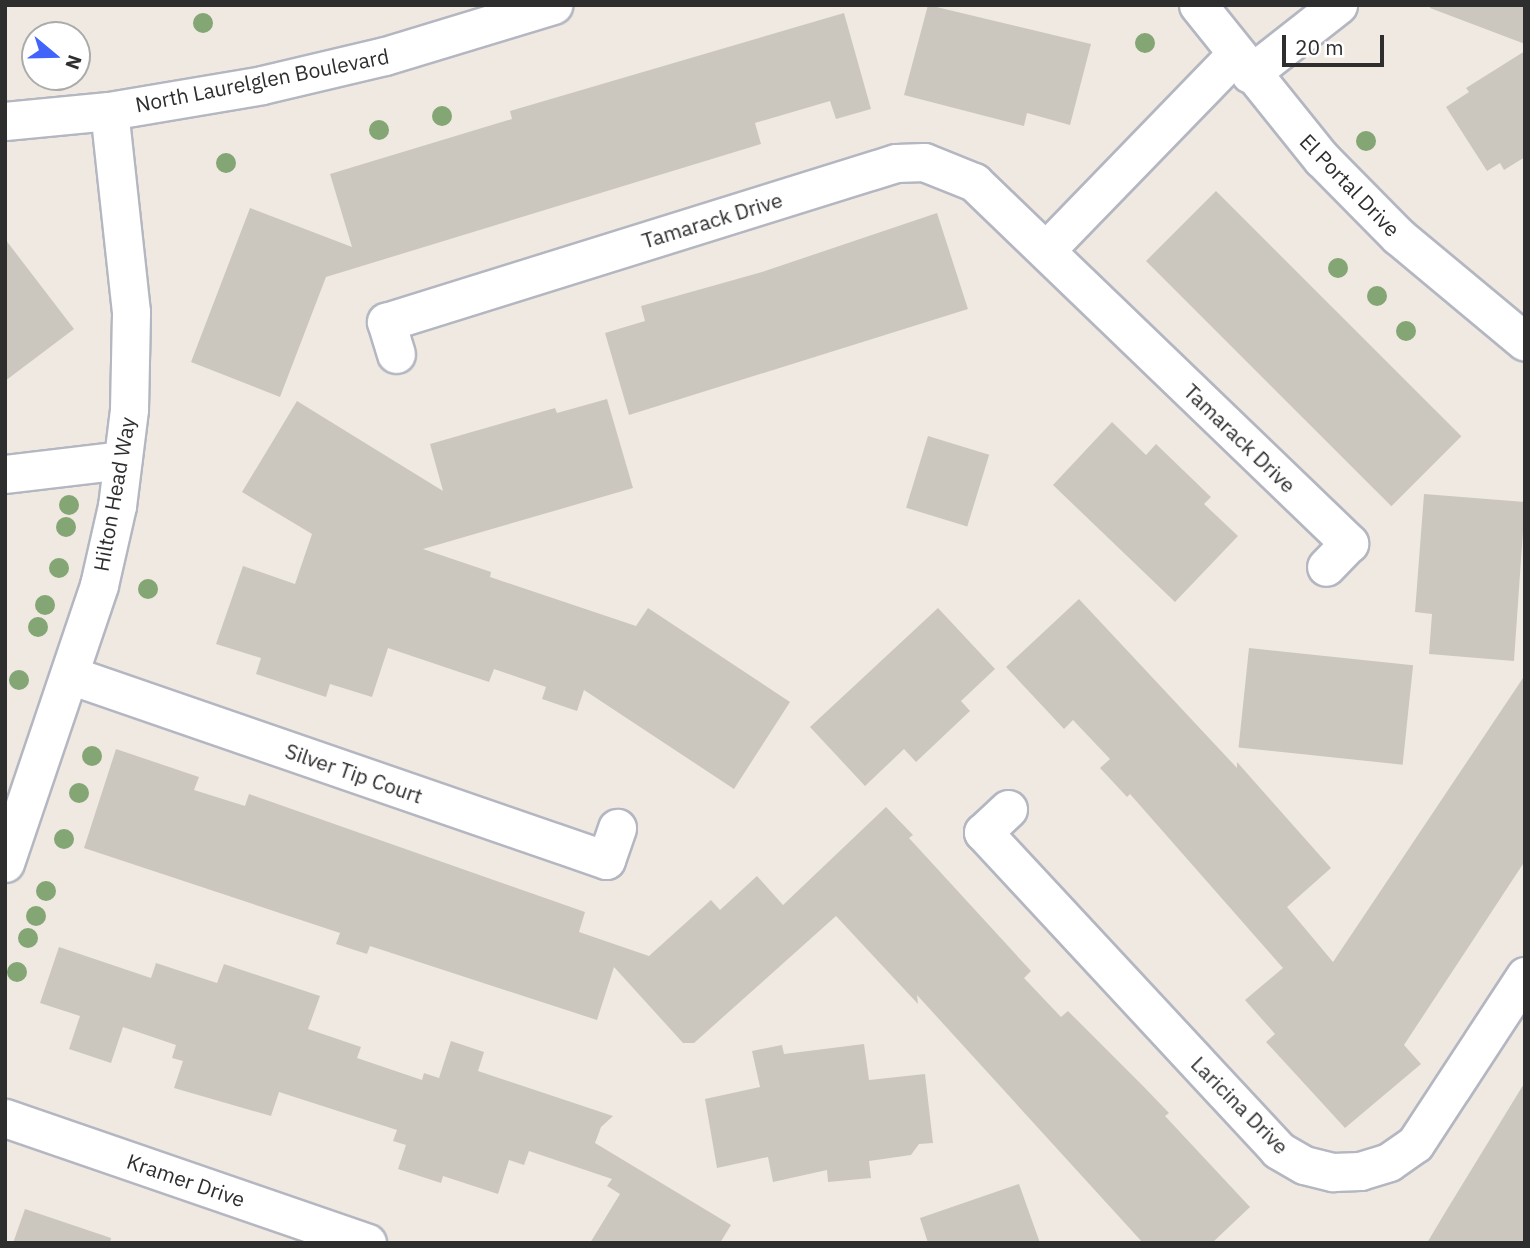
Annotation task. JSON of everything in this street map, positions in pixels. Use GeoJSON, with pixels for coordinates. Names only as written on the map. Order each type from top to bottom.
{"type":"FeatureCollection","features":[{"type":"Feature","properties":{"kind":"street","name":"North Laurelglen Boulevard"},"geometry":{"type":"LineString","coordinates":[[5,121],[109,111],[262,85],[385,56],[553,5]]}},
{"type":"Feature","properties":{"kind":"street","name":"El Portal Drive"},"geometry":{"type":"LineString","coordinates":[[1198,5],[1242,65],[1322,159],[1398,236],[1525,342]]}},
{"type":"Feature","properties":{"kind":"street"},"geometry":{"type":"LineString","coordinates":[[1046,250],[1242,65],[1338,5]]}},
{"type":"Feature","properties":{"kind":"street","name":"Hilton Head Way"},"geometry":{"type":"LineString","coordinates":[[6,858],[99,585],[122,460],[129,409],[131,312],[109,111]]}},
{"type":"Feature","properties":{"kind":"street","name":"Tamarack Drive"},"geometry":{"type":"LineString","coordinates":[[396,354],[386,322],[896,163],[924,162],[951,169],[974,182],[1349,543],[1326,567]]}},
{"type":"Feature","properties":{"kind":"street"},"geometry":{"type":"LineString","coordinates":[[5,474],[122,460]]}},
{"type":"Feature","properties":{"kind":"street","name":"Silver Tip Court"},"geometry":{"type":"LineString","coordinates":[[70,675],[606,860],[617,828]]}},
{"type":"Feature","properties":{"kind":"street","name":"Laricina Drive"},"geometry":{"type":"LineString","coordinates":[[1008,809],[983,832],[1278,1150],[1304,1165],[1333,1172],[1360,1171],[1389,1162],[1415,1144],[1525,976]]}},
{"type":"Feature","properties":{"kind":"street","name":"Kramer Drive"},"geometry":{"type":"LineString","coordinates":[[5,1118],[367,1243]]}},
{"type":"Feature","properties":{"kind":"building"},"geometry":{"type":"Polygon","coordinates":[[[928,5],[1091,44],[1070,125],[1027,113],[1024,126],[904,95],[928,5]]]}},
{"type":"Feature","properties":{"kind":"building"},"geometry":{"type":"Polygon","coordinates":[[[1431,5],[1525,5],[1525,44],[1430,8],[1431,5]]]}},
{"type":"Feature","properties":{"kind":"building"},"geometry":{"type":"Polygon","coordinates":[[[844,13],[871,109],[836,119],[830,101],[755,123],[761,144],[326,277],[280,397],[191,362],[250,208],[352,247],[330,174],[512,119],[510,111],[844,13]]]}},
{"type":"Feature","properties":{"kind":"building"},"geometry":{"type":"Polygon","coordinates":[[[1525,51],[1525,157],[1504,170],[1500,163],[1487,171],[1446,107],[1469,92],[1466,88],[1525,51]]]}},
{"type":"Feature","properties":{"kind":"building"},"geometry":{"type":"Polygon","coordinates":[[[1216,191],[1461,436],[1391,506],[1146,261],[1216,191]]]}},
{"type":"Feature","properties":{"kind":"building"},"geometry":{"type":"Polygon","coordinates":[[[937,213],[968,309],[629,415],[605,333],[645,321],[641,306],[762,272],[937,213]]]}},
{"type":"Feature","properties":{"kind":"building"},"geometry":{"type":"Polygon","coordinates":[[[5,239],[74,329],[5,381],[5,239]]]}},
{"type":"Feature","properties":{"kind":"building"},"geometry":{"type":"Polygon","coordinates":[[[607,399],[633,488],[423,549],[491,572],[490,577],[636,626],[648,608],[790,702],[734,789],[584,690],[577,711],[542,699],[546,687],[494,669],[489,682],[388,648],[372,697],[330,684],[326,697],[256,674],[261,658],[216,644],[243,566],[295,584],[312,534],[242,492],[297,401],[443,491],[430,444],[555,408],[557,413],[607,399]]]}},
{"type":"Feature","properties":{"kind":"building"},"geometry":{"type":"Polygon","coordinates":[[[1112,422],[1146,455],[1156,444],[1211,497],[1204,504],[1238,536],[1175,602],[1053,485],[1112,422]]]}},
{"type":"Feature","properties":{"kind":"building"},"geometry":{"type":"Polygon","coordinates":[[[928,436],[989,455],[967,526],[906,508],[928,436]]]}},
{"type":"Feature","properties":{"kind":"building"},"geometry":{"type":"Polygon","coordinates":[[[1424,494],[1525,502],[1514,661],[1429,654],[1432,614],[1415,612],[1424,494]]]}},
{"type":"Feature","properties":{"kind":"building"},"geometry":{"type":"Polygon","coordinates":[[[1079,599],[1237,768],[1237,762],[1331,868],[1287,907],[1333,962],[1525,675],[1525,861],[1404,1045],[1421,1064],[1345,1128],[1266,1042],[1275,1034],[1245,1000],[1283,968],[1130,794],[1127,797],[1100,768],[1110,759],[1073,720],[1064,729],[1006,667],[1079,599]]]}},
{"type":"Feature","properties":{"kind":"building"},"geometry":{"type":"Polygon","coordinates":[[[938,608],[995,669],[961,701],[970,711],[916,762],[904,749],[865,786],[810,727],[938,608]]]}},
{"type":"Feature","properties":{"kind":"building"},"geometry":{"type":"Polygon","coordinates":[[[1249,648],[1413,665],[1403,765],[1239,747],[1249,648]]]}},
{"type":"Feature","properties":{"kind":"building"},"geometry":{"type":"Polygon","coordinates":[[[116,749],[199,777],[194,790],[245,806],[249,794],[585,912],[579,932],[649,956],[711,900],[720,910],[757,876],[783,905],[886,807],[913,835],[909,838],[1031,971],[1024,978],[1061,1017],[1068,1011],[1144,1087],[1169,1113],[1165,1116],[1250,1207],[1212,1243],[1143,1243],[917,995],[918,1004],[836,916],[694,1043],[683,1043],[614,967],[597,1020],[370,946],[367,954],[336,944],[340,933],[84,848],[116,749]]]}},
{"type":"Feature","properties":{"kind":"building"},"geometry":{"type":"Polygon","coordinates":[[[59,947],[151,978],[156,963],[217,983],[224,964],[320,996],[308,1029],[361,1047],[357,1058],[422,1080],[424,1073],[439,1078],[451,1041],[484,1052],[478,1071],[613,1116],[601,1127],[595,1143],[731,1225],[720,1243],[590,1243],[620,1194],[607,1186],[612,1179],[529,1151],[524,1165],[509,1160],[498,1194],[443,1176],[441,1183],[398,1169],[406,1145],[393,1141],[397,1130],[279,1092],[271,1116],[174,1088],[183,1061],[172,1058],[176,1045],[123,1027],[111,1063],[69,1049],[80,1016],[40,1003],[59,947]]]}},
{"type":"Feature","properties":{"kind":"building"},"geometry":{"type":"Polygon","coordinates":[[[864,1044],[869,1080],[925,1074],[933,1143],[919,1144],[911,1155],[869,1161],[871,1178],[828,1182],[827,1170],[773,1182],[768,1157],[717,1168],[705,1099],[760,1087],[752,1051],[782,1045],[784,1054],[864,1044]]]}},
{"type":"Feature","properties":{"kind":"building"},"geometry":{"type":"Polygon","coordinates":[[[1525,1082],[1525,1243],[1427,1243],[1443,1216],[1525,1082]]]}},
{"type":"Feature","properties":{"kind":"building"},"geometry":{"type":"Polygon","coordinates":[[[1019,1184],[1040,1243],[928,1243],[920,1218],[1019,1184]]]}},
{"type":"Feature","properties":{"kind":"building"},"geometry":{"type":"Polygon","coordinates":[[[25,1209],[111,1238],[110,1243],[13,1243],[25,1209]]]}}]}
